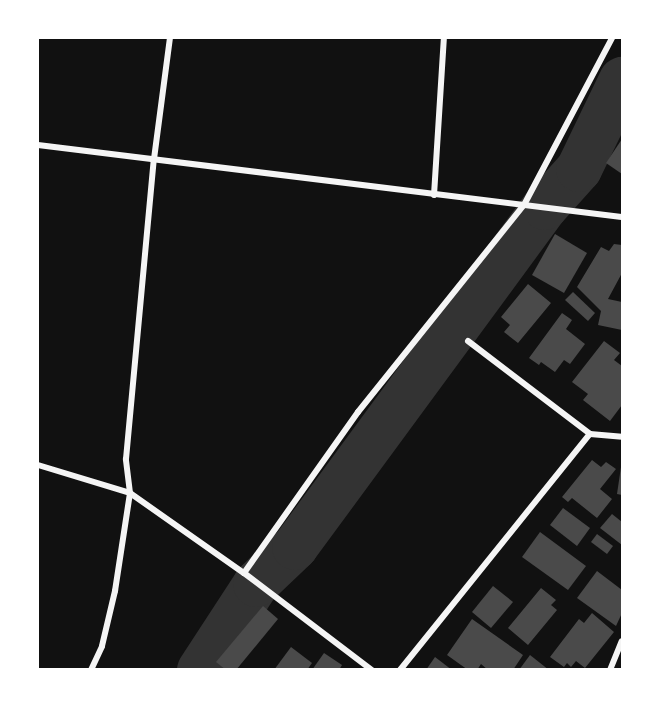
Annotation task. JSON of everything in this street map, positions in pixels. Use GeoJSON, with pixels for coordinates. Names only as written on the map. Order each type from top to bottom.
{"type":"FeatureCollection","features":[{"type":"Feature","properties":{"kind":"street"},"geometry":{"type":"LineString","coordinates":[[91,669],[102,646],[115,591],[130,493],[126,459],[154,159],[170,38]]}},
{"type":"Feature","properties":{"kind":"street"},"geometry":{"type":"LineString","coordinates":[[434,195],[444,38]]}},
{"type":"Feature","properties":{"kind":"street"},"geometry":{"type":"LineString","coordinates":[[247,575],[358,412],[524,205],[612,38]]}},
{"type":"Feature","properties":{"kind":"street"},"geometry":{"type":"LineString","coordinates":[[38,145],[622,217]]}},
{"type":"Feature","properties":{"kind":"street"},"geometry":{"type":"LineString","coordinates":[[468,341],[590,434],[622,437]]}},
{"type":"Feature","properties":{"kind":"street"},"geometry":{"type":"LineString","coordinates":[[400,669],[590,434]]}},
{"type":"Feature","properties":{"kind":"street"},"geometry":{"type":"LineString","coordinates":[[38,465],[130,493],[247,575],[372,669]]}},
{"type":"Feature","properties":{"kind":"street"},"geometry":{"type":"LineString","coordinates":[[610,669],[622,641]]}},
{"type":"Feature","properties":{"kind":"building"},"geometry":{"type":"Polygon","coordinates":[[[622,139],[622,174],[606,163],[622,139]]]}},
{"type":"Feature","properties":{"kind":"building"},"geometry":{"type":"Polygon","coordinates":[[[555,234],[587,253],[564,293],[532,275],[555,234]]]}},
{"type":"Feature","properties":{"kind":"building"},"geometry":{"type":"Polygon","coordinates":[[[614,244],[622,245],[622,273],[608,299],[622,302],[622,330],[598,325],[601,311],[577,287],[601,247],[609,251],[614,244]]]}},
{"type":"Feature","properties":{"kind":"building"},"geometry":{"type":"Polygon","coordinates":[[[528,284],[551,303],[518,343],[504,332],[510,325],[501,317],[528,284]]]}},
{"type":"Feature","properties":{"kind":"building"},"geometry":{"type":"Polygon","coordinates":[[[573,292],[595,313],[588,321],[565,300],[573,292]]]}},
{"type":"Feature","properties":{"kind":"building"},"geometry":{"type":"Polygon","coordinates":[[[562,313],[572,320],[566,329],[585,344],[570,364],[564,360],[555,372],[541,362],[539,365],[529,358],[562,313]]]}},
{"type":"Feature","properties":{"kind":"building"},"geometry":{"type":"Polygon","coordinates":[[[604,341],[620,353],[614,360],[622,366],[622,405],[610,421],[583,400],[588,394],[572,382],[604,341]]]}},
{"type":"Feature","properties":{"kind":"building"},"geometry":{"type":"Polygon","coordinates":[[[592,460],[601,467],[606,462],[616,469],[600,489],[612,499],[597,518],[572,498],[568,502],[562,497],[592,460]]]}},
{"type":"Feature","properties":{"kind":"building"},"geometry":{"type":"Polygon","coordinates":[[[622,467],[622,495],[617,494],[622,467]]]}},
{"type":"Feature","properties":{"kind":"building"},"geometry":{"type":"Polygon","coordinates":[[[563,508],[590,528],[577,546],[550,525],[563,508]]]}},
{"type":"Feature","properties":{"kind":"building"},"geometry":{"type":"Polygon","coordinates":[[[612,514],[622,522],[622,545],[600,528],[612,514]]]}},
{"type":"Feature","properties":{"kind":"building"},"geometry":{"type":"Polygon","coordinates":[[[540,532],[586,566],[568,590],[522,557],[540,532]]]}},
{"type":"Feature","properties":{"kind":"building"},"geometry":{"type":"Polygon","coordinates":[[[597,534],[613,546],[607,554],[591,542],[597,534]]]}},
{"type":"Feature","properties":{"kind":"building"},"geometry":{"type":"Polygon","coordinates":[[[597,571],[622,590],[622,613],[616,626],[577,598],[597,571]]]}},
{"type":"Feature","properties":{"kind":"building"},"geometry":{"type":"Polygon","coordinates":[[[493,586],[513,602],[491,628],[472,612],[493,586]]]}},
{"type":"Feature","properties":{"kind":"building"},"geometry":{"type":"Polygon","coordinates":[[[541,588],[556,600],[551,605],[557,610],[528,645],[508,628],[541,588]]]}},
{"type":"Feature","properties":{"kind":"building"},"geometry":{"type":"Polygon","coordinates":[[[263,606],[278,619],[236,670],[226,670],[216,662],[263,606]]]}},
{"type":"Feature","properties":{"kind":"building"},"geometry":{"type":"Polygon","coordinates":[[[592,613],[614,632],[585,668],[576,661],[571,667],[567,663],[564,667],[550,657],[579,619],[584,623],[592,613]]]}},
{"type":"Feature","properties":{"kind":"building"},"geometry":{"type":"Polygon","coordinates":[[[472,619],[523,655],[513,670],[488,670],[481,664],[477,670],[468,670],[447,655],[472,619]]]}},
{"type":"Feature","properties":{"kind":"building"},"geometry":{"type":"Polygon","coordinates":[[[291,647],[312,663],[307,670],[274,670],[291,647]]]}},
{"type":"Feature","properties":{"kind":"building"},"geometry":{"type":"Polygon","coordinates":[[[324,653],[342,665],[339,670],[312,670],[324,653]]]}},
{"type":"Feature","properties":{"kind":"building"},"geometry":{"type":"Polygon","coordinates":[[[530,655],[549,670],[519,670],[530,655]]]}},
{"type":"Feature","properties":{"kind":"building"},"geometry":{"type":"Polygon","coordinates":[[[435,657],[452,670],[426,670],[435,657]]]}},
{"type":"Feature","properties":{"kind":"waterway"},"geometry":{"type":"LineString","coordinates":[[200,670],[256,584],[295,547],[545,207],[579,169],[622,80]]}}]}
